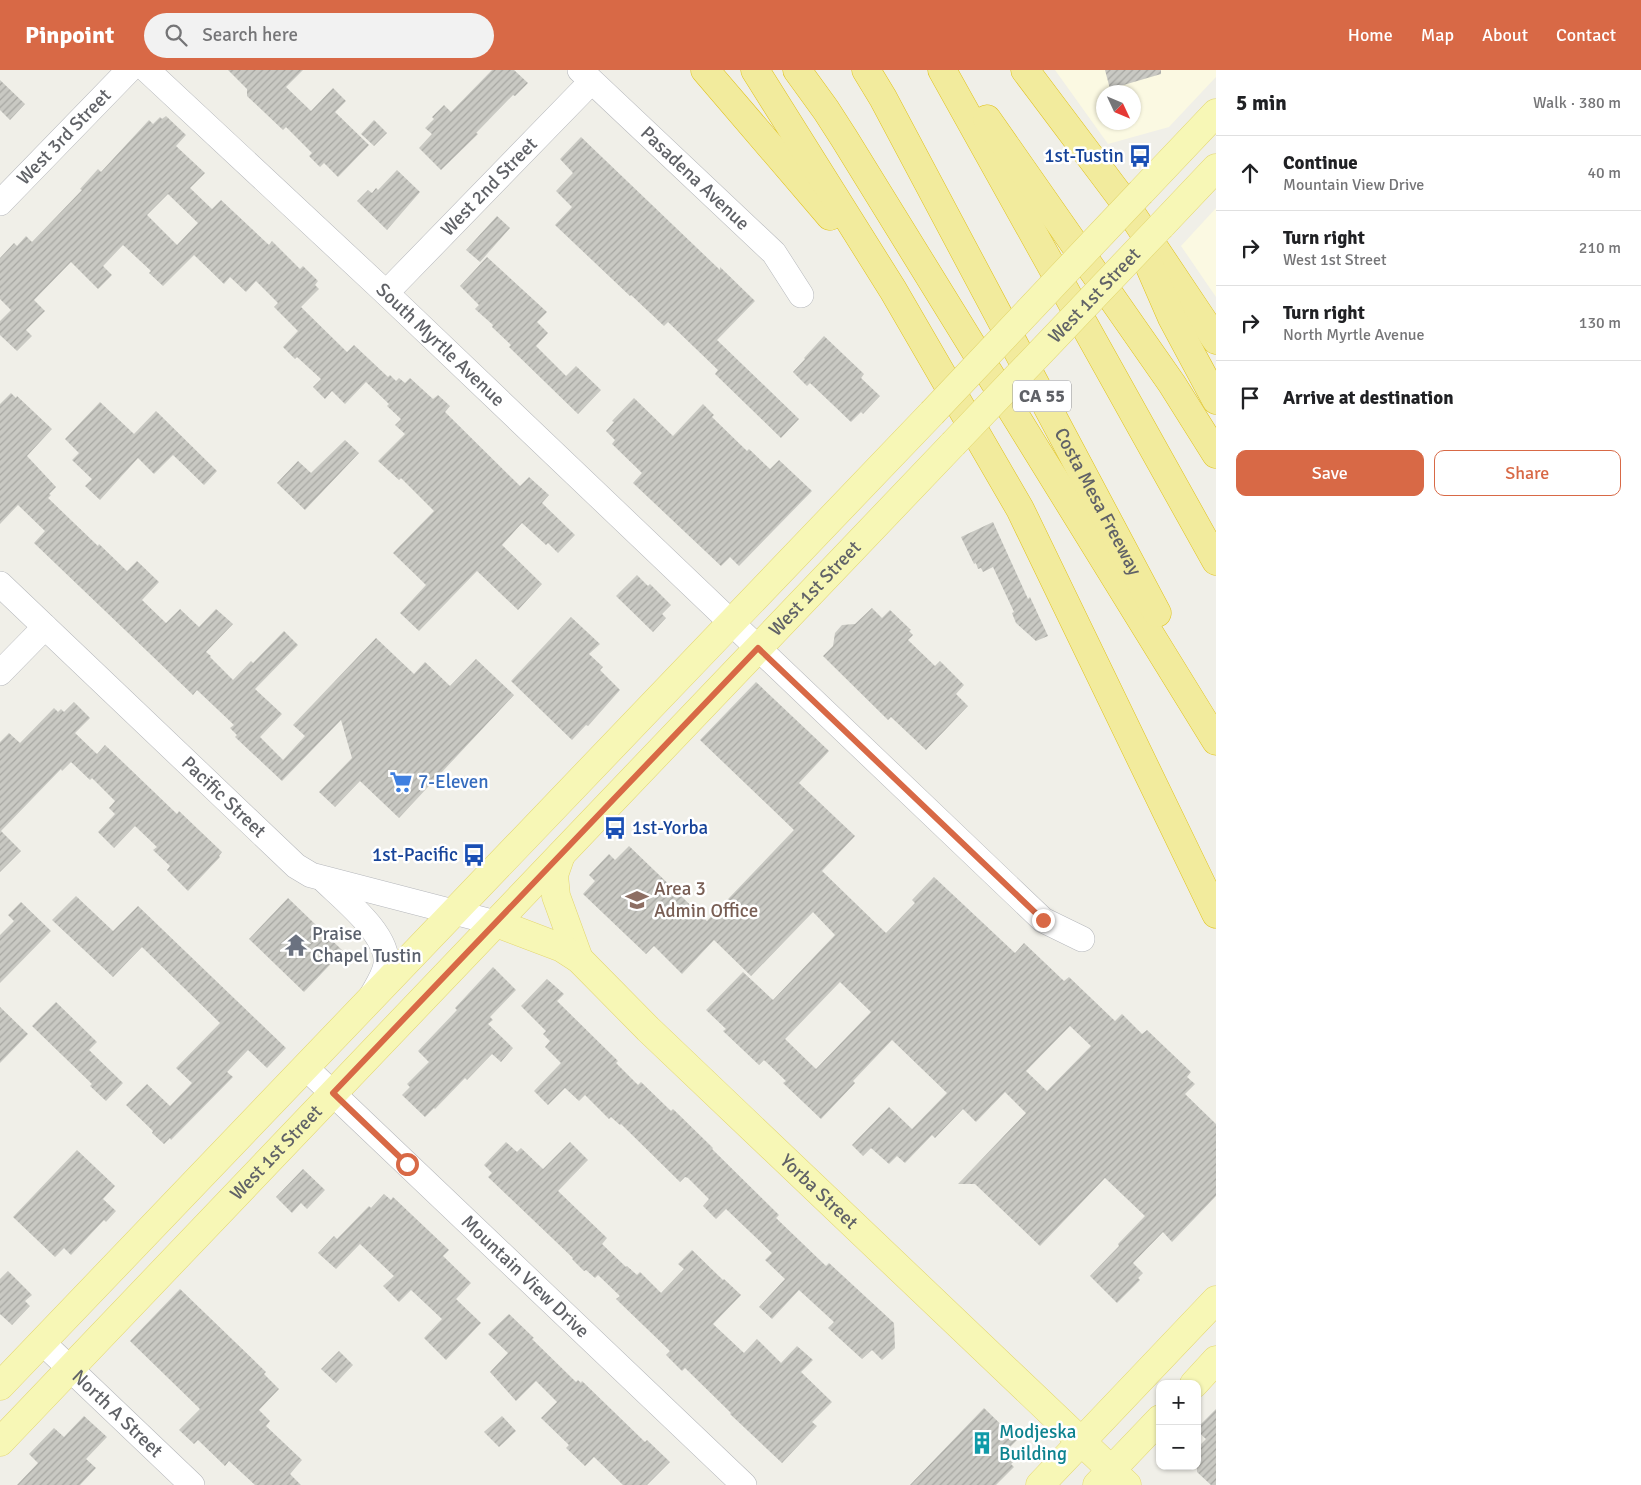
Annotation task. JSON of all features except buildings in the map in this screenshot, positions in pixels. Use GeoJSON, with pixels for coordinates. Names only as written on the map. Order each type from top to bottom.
{"type":"FeatureCollection","features":[{"type":"Feature","properties":{"kind":"highway"},"geometry":{"type":"LineString","coordinates":[[705,70],[893,290]]}},
{"type":"Feature","properties":{"kind":"highway"},"geometry":{"type":"LineString","coordinates":[[755,70],[893,290],[1020,509],[1216,914]]}},
{"type":"Feature","properties":{"kind":"highway"},"geometry":{"type":"LineString","coordinates":[[797,70],[844,138],[1216,741]]}},
{"type":"Feature","properties":{"kind":"highway","name":"Costa Mesa Freeway"},"geometry":{"type":"LineString","coordinates":[[866,70],[883,98],[1216,723]]}},
{"type":"Feature","properties":{"kind":"highway"},"geometry":{"type":"LineString","coordinates":[[942,70],[1216,561]]}},
{"type":"Feature","properties":{"kind":"highway"},"geometry":{"type":"LineString","coordinates":[[953,70],[1172,384],[1216,454]]}},
{"type":"Feature","properties":{"kind":"highway"},"geometry":{"type":"LineString","coordinates":[[1025,70],[1130,193],[1216,340]]}},
{"type":"Feature","properties":{"kind":"highway"},"geometry":{"type":"LineString","coordinates":[[1130,193],[1172,318],[1216,400]]}},
{"type":"Feature","properties":{"kind":"main road","name":"West 1st Street"},"geometry":{"type":"LineString","coordinates":[[0,1386],[932,413],[1130,193],[1216,113]]}},
{"type":"Feature","properties":{"kind":"main road","name":"West 1st Street"},"geometry":{"type":"LineString","coordinates":[[0,1442],[1216,168]]}},
{"type":"Feature","properties":{"kind":"main road"},"geometry":{"type":"LineString","coordinates":[[561,854],[554,875],[556,896],[579,959]]}},
{"type":"Feature","properties":{"kind":"main road","name":"Yorba Street"},"geometry":{"type":"LineString","coordinates":[[496,923],[562,948],[579,959],[648,1029],[1082,1442],[1112,1480]]}},
{"type":"Feature","properties":{"kind":"main road"},"geometry":{"type":"LineString","coordinates":[[1040,1485],[1216,1300]]}},
{"type":"Feature","properties":{"kind":"main road"},"geometry":{"type":"LineString","coordinates":[[1198,1380],[1216,1360]]}},
{"type":"Feature","properties":{"kind":"main road"},"geometry":{"type":"LineString","coordinates":[[1112,1480],[1156,1425]]}},
{"type":"Feature","properties":{"kind":"street","name":"West 3rd Street"},"geometry":{"type":"LineString","coordinates":[[0,203],[129,70]]}},
{"type":"Feature","properties":{"kind":"street","name":"South Myrtle Avenue"},"geometry":{"type":"LineString","coordinates":[[148,70],[386,293],[1043,920],[1082,939]]}},
{"type":"Feature","properties":{"kind":"street","name":"West 2nd Street"},"geometry":{"type":"LineString","coordinates":[[386,293],[586,76]]}},
{"type":"Feature","properties":{"kind":"street","name":"Pasadena Avenue"},"geometry":{"type":"LineString","coordinates":[[586,76],[774,253],[801,295]]}},
{"type":"Feature","properties":{"kind":"street","name":"Pacific Street"},"geometry":{"type":"LineString","coordinates":[[0,584],[296,866],[311,875],[321,878],[496,923]]}},
{"type":"Feature","properties":{"kind":"street"},"geometry":{"type":"LineString","coordinates":[[0,673],[45,627]]}},
{"type":"Feature","properties":{"kind":"street"},"geometry":{"type":"LineString","coordinates":[[321,878],[364,920],[379,938],[386,964],[370,1000]]}},
{"type":"Feature","properties":{"kind":"street","name":"Mountain View Drive"},"geometry":{"type":"LineString","coordinates":[[305,1067],[744,1485]]}},
{"type":"Feature","properties":{"kind":"street","name":"North A Street"},"geometry":{"type":"LineString","coordinates":[[42,1342],[192,1485]]}},
{"type":"Feature","properties":{"kind":"shaded area"},"geometry":{"type":"Polygon","coordinates":[[[1055,70],[1216,70],[1216,77],[1169,127],[1108,144],[1098,130],[1141,130],[1141,85],[1096,85],[1096,127],[1055,70]]]}},
{"type":"Feature","properties":{"kind":"shaded area"},"geometry":{"type":"Polygon","coordinates":[[[1216,208],[1216,297],[1181,246],[1216,208]]]}},
{"type":"Feature","properties":{"kind":"place","name":"1st-Tustin"},"geometry":{"type":"Point","coordinates":[1140,156]}},
{"type":"Feature","properties":{"kind":"place","name":"7-Eleven"},"geometry":{"type":"Point","coordinates":[401,782]}},
{"type":"Feature","properties":{"kind":"place","name":"1st-Yorba"},"geometry":{"type":"Point","coordinates":[615,828]}},
{"type":"Feature","properties":{"kind":"place","name":"1st-Pacific"},"geometry":{"type":"Point","coordinates":[474,855]}},
{"type":"Feature","properties":{"kind":"place","name":"Area 3 Admin Office"},"geometry":{"type":"Point","coordinates":[637,900]}},
{"type":"Feature","properties":{"kind":"place","name":"Praise Chapel Tustin"},"geometry":{"type":"Point","coordinates":[296,945]}},
{"type":"Feature","properties":{"kind":"place","name":"Modjeska Building"},"geometry":{"type":"Point","coordinates":[982,1443]}},
{"type":"Feature","properties":{"kind":"route"},"geometry":{"type":"LineString","coordinates":[[407,1164],[333,1093],[758,648],[1043,920]]}}]}
